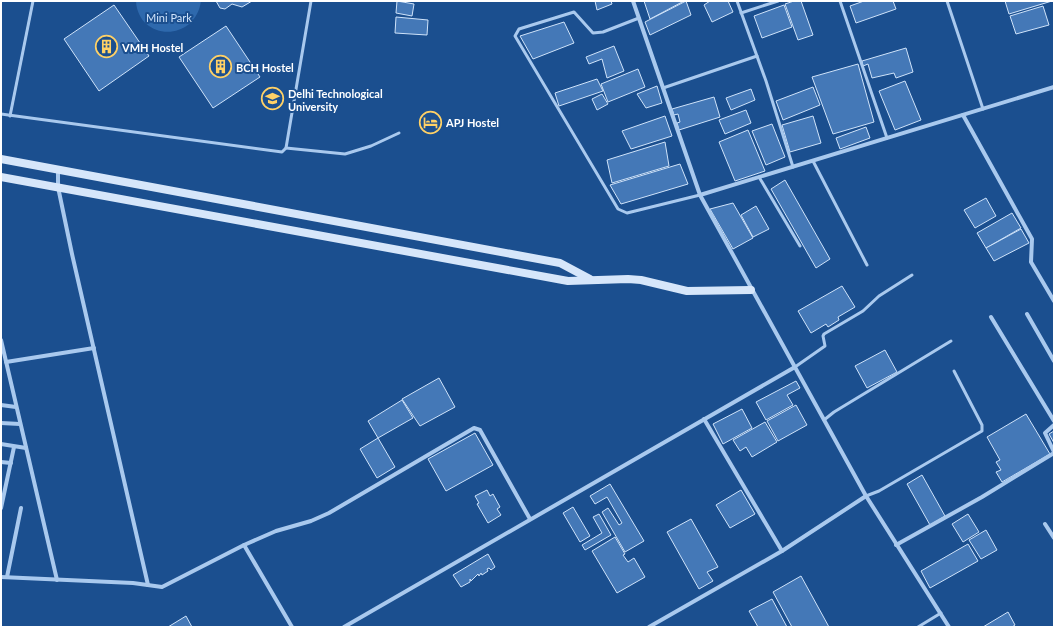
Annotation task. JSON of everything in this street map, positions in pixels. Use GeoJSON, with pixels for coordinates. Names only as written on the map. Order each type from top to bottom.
{"type":"FeatureCollection","features":[{"type":"Feature","properties":{"kind":"street"},"geometry":{"type":"LineString","coordinates":[[633,1],[700,195],[751,290],[866,496],[949,627]]}},
{"type":"Feature","properties":{"kind":"street"},"geometry":{"type":"LineString","coordinates":[[700,195],[1054,88]]}},
{"type":"Feature","properties":{"kind":"street"},"geometry":{"type":"LineString","coordinates":[[963,115],[1032,239],[1031,262],[1054,301]]}},
{"type":"Feature","properties":{"kind":"street"},"geometry":{"type":"LineString","coordinates":[[1,159],[560,263],[590,280]]}},
{"type":"Feature","properties":{"kind":"street"},"geometry":{"type":"LineString","coordinates":[[58,169],[58,187],[148,585]]}},
{"type":"Feature","properties":{"kind":"street"},"geometry":{"type":"LineString","coordinates":[[1,177],[568,281],[642,280],[687,291],[751,290]]}},
{"type":"Feature","properties":{"kind":"street"},"geometry":{"type":"LineString","coordinates":[[1027,314],[1054,361]]}},
{"type":"Feature","properties":{"kind":"street"},"geometry":{"type":"LineString","coordinates":[[991,317],[1054,421]]}},
{"type":"Feature","properties":{"kind":"street"},"geometry":{"type":"LineString","coordinates":[[1,340],[57,580]]}},
{"type":"Feature","properties":{"kind":"street"},"geometry":{"type":"LineString","coordinates":[[6,362],[94,348]]}},
{"type":"Feature","properties":{"kind":"street"},"geometry":{"type":"LineString","coordinates":[[344,627],[795,367]]}},
{"type":"Feature","properties":{"kind":"street"},"geometry":{"type":"LineString","coordinates":[[1,405],[16,407]]}},
{"type":"Feature","properties":{"kind":"street"},"geometry":{"type":"LineString","coordinates":[[704,419],[782,550]]}},
{"type":"Feature","properties":{"kind":"street"},"geometry":{"type":"LineString","coordinates":[[1,423],[20,424]]}},
{"type":"Feature","properties":{"kind":"street"},"geometry":{"type":"LineString","coordinates":[[896,545],[982,497],[1054,452],[1046,433],[1054,425]]}},
{"type":"Feature","properties":{"kind":"street"},"geometry":{"type":"LineString","coordinates":[[1,577],[165,587],[244,545],[276,530],[311,521],[329,513],[474,428],[480,430],[530,519]]}},
{"type":"Feature","properties":{"kind":"street"},"geometry":{"type":"LineString","coordinates":[[1,444],[26,448]]}},
{"type":"Feature","properties":{"kind":"street"},"geometry":{"type":"LineString","coordinates":[[1,508],[14,446]]}},
{"type":"Feature","properties":{"kind":"street"},"geometry":{"type":"LineString","coordinates":[[1,462],[11,464]]}},
{"type":"Feature","properties":{"kind":"street"},"geometry":{"type":"LineString","coordinates":[[649,627],[782,550],[866,496]]}},
{"type":"Feature","properties":{"kind":"street"},"geometry":{"type":"LineString","coordinates":[[7,577],[21,508]]}},
{"type":"Feature","properties":{"kind":"street"},"geometry":{"type":"LineString","coordinates":[[1046,524],[1054,538]]}},
{"type":"Feature","properties":{"kind":"street"},"geometry":{"type":"LineString","coordinates":[[244,545],[292,627]]}},
{"type":"Feature","properties":{"kind":"lane"},"geometry":{"type":"LineString","coordinates":[[10,116],[34,1]]}},
{"type":"Feature","properties":{"kind":"lane"},"geometry":{"type":"LineString","coordinates":[[286,148],[311,1]]}},
{"type":"Feature","properties":{"kind":"lane"},"geometry":{"type":"LineString","coordinates":[[737,1],[757,56],[793,167]]}},
{"type":"Feature","properties":{"kind":"lane"},"geometry":{"type":"LineString","coordinates":[[741,13],[778,1]]}},
{"type":"Feature","properties":{"kind":"lane"},"geometry":{"type":"LineString","coordinates":[[840,1],[887,138]]}},
{"type":"Feature","properties":{"kind":"lane"},"geometry":{"type":"LineString","coordinates":[[947,1],[983,109]]}},
{"type":"Feature","properties":{"kind":"lane"},"geometry":{"type":"LineString","coordinates":[[639,18],[603,32],[593,33],[574,12],[519,29],[516,36],[618,209],[627,213],[700,195]]}},
{"type":"Feature","properties":{"kind":"lane"},"geometry":{"type":"LineString","coordinates":[[663,88],[757,56]]}},
{"type":"Feature","properties":{"kind":"lane"},"geometry":{"type":"LineString","coordinates":[[1,114],[280,152],[286,148],[345,154],[370,146],[399,133]]}},
{"type":"Feature","properties":{"kind":"lane"},"geometry":{"type":"LineString","coordinates":[[813,161],[867,264]]}},
{"type":"Feature","properties":{"kind":"lane"},"geometry":{"type":"LineString","coordinates":[[759,177],[800,246]]}},
{"type":"Feature","properties":{"kind":"lane"},"geometry":{"type":"LineString","coordinates":[[795,367],[824,346],[824,334],[863,311],[879,296],[912,275]]}},
{"type":"Feature","properties":{"kind":"lane"},"geometry":{"type":"LineString","coordinates":[[824,420],[834,412],[951,341]]}},
{"type":"Feature","properties":{"kind":"lane"},"geometry":{"type":"LineString","coordinates":[[866,496],[879,491],[982,431],[982,425],[954,370]]}},
{"type":"Feature","properties":{"kind":"lane"},"geometry":{"type":"LineString","coordinates":[[918,627],[941,613]]}},
{"type":"Feature","properties":{"kind":"green space","name":"Mini Park"},"geometry":{"type":"Polygon","coordinates":[[[136,1],[201,1],[197,15],[189,24],[178,30],[167,32],[156,30],[146,24],[139,14],[136,1]]]}},
{"type":"Feature","properties":{"kind":"building"},"geometry":{"type":"Polygon","coordinates":[[[216,1],[252,1],[242,7],[232,4],[225,9],[220,8],[216,1]]]}},
{"type":"Feature","properties":{"kind":"building"},"geometry":{"type":"Polygon","coordinates":[[[397,1],[414,4],[412,16],[396,13],[397,1]]]}},
{"type":"Feature","properties":{"kind":"building"},"geometry":{"type":"Polygon","coordinates":[[[595,1],[611,1],[612,4],[597,10],[595,1]]]}},
{"type":"Feature","properties":{"kind":"building"},"geometry":{"type":"Polygon","coordinates":[[[644,1],[684,1],[650,19],[644,1]]]}},
{"type":"Feature","properties":{"kind":"building"},"geometry":{"type":"Polygon","coordinates":[[[686,1],[691,15],[650,35],[645,22],[686,1]]]}},
{"type":"Feature","properties":{"kind":"building"},"geometry":{"type":"Polygon","coordinates":[[[710,1],[728,1],[733,12],[712,22],[704,5],[710,1]]]}},
{"type":"Feature","properties":{"kind":"building"},"geometry":{"type":"Polygon","coordinates":[[[794,1],[801,1],[813,35],[798,40],[785,4],[794,1]]]}},
{"type":"Feature","properties":{"kind":"building"},"geometry":{"type":"Polygon","coordinates":[[[864,1],[893,1],[896,9],[856,23],[850,6],[864,1]]]}},
{"type":"Feature","properties":{"kind":"building"},"geometry":{"type":"Polygon","coordinates":[[[1005,1],[1052,1],[1009,14],[1005,1]]]}},
{"type":"Feature","properties":{"kind":"building","name":"VMH Hostel"},"geometry":{"type":"Polygon","coordinates":[[[114,5],[149,56],[99,91],[64,39],[114,5]]]}},
{"type":"Feature","properties":{"kind":"building"},"geometry":{"type":"Polygon","coordinates":[[[784,5],[792,27],[762,38],[754,16],[784,5]]]}},
{"type":"Feature","properties":{"kind":"building"},"geometry":{"type":"Polygon","coordinates":[[[1043,6],[1049,25],[1016,34],[1010,16],[1043,6]]]}},
{"type":"Feature","properties":{"kind":"building"},"geometry":{"type":"Polygon","coordinates":[[[396,17],[428,20],[427,35],[395,33],[396,17]]]}},
{"type":"Feature","properties":{"kind":"building"},"geometry":{"type":"Polygon","coordinates":[[[564,22],[574,43],[533,59],[520,36],[564,22]]]}},
{"type":"Feature","properties":{"kind":"building","name":"BCH Hostel"},"geometry":{"type":"Polygon","coordinates":[[[226,26],[260,77],[213,108],[179,57],[226,26]]]}},
{"type":"Feature","properties":{"kind":"building"},"geometry":{"type":"Polygon","coordinates":[[[614,46],[624,71],[607,78],[602,59],[589,64],[586,57],[614,46]]]}},
{"type":"Feature","properties":{"kind":"building"},"geometry":{"type":"Polygon","coordinates":[[[906,48],[913,72],[896,78],[894,73],[872,78],[868,64],[863,66],[862,61],[906,48]]]}},
{"type":"Feature","properties":{"kind":"building"},"geometry":{"type":"Polygon","coordinates":[[[858,64],[874,122],[833,134],[812,77],[858,64]]]}},
{"type":"Feature","properties":{"kind":"building"},"geometry":{"type":"Polygon","coordinates":[[[638,69],[645,87],[608,102],[601,84],[638,69]]]}},
{"type":"Feature","properties":{"kind":"building"},"geometry":{"type":"Polygon","coordinates":[[[597,79],[603,91],[559,106],[555,93],[597,79]]]}},
{"type":"Feature","properties":{"kind":"building"},"geometry":{"type":"Polygon","coordinates":[[[905,81],[921,120],[895,130],[879,91],[905,81]]]}},
{"type":"Feature","properties":{"kind":"building"},"geometry":{"type":"Polygon","coordinates":[[[657,86],[662,103],[646,108],[637,94],[657,86]]]}},
{"type":"Feature","properties":{"kind":"building"},"geometry":{"type":"Polygon","coordinates":[[[813,87],[820,105],[783,120],[776,101],[813,87]]]}},
{"type":"Feature","properties":{"kind":"building"},"geometry":{"type":"Polygon","coordinates":[[[751,89],[755,100],[731,110],[726,98],[751,89]]]}},
{"type":"Feature","properties":{"kind":"building"},"geometry":{"type":"Polygon","coordinates":[[[602,94],[608,104],[597,110],[592,99],[602,94]]]}},
{"type":"Feature","properties":{"kind":"building"},"geometry":{"type":"Polygon","coordinates":[[[714,97],[720,117],[679,130],[677,123],[680,122],[678,114],[674,115],[672,109],[714,97]]]}},
{"type":"Feature","properties":{"kind":"building"},"geometry":{"type":"Polygon","coordinates":[[[746,110],[751,123],[725,134],[719,120],[746,110]]]}},
{"type":"Feature","properties":{"kind":"building"},"geometry":{"type":"Polygon","coordinates":[[[665,116],[672,136],[631,149],[622,131],[665,116]]]}},
{"type":"Feature","properties":{"kind":"building"},"geometry":{"type":"Polygon","coordinates":[[[813,116],[821,143],[790,152],[782,125],[813,116]]]}},
{"type":"Feature","properties":{"kind":"building"},"geometry":{"type":"Polygon","coordinates":[[[772,124],[785,157],[766,165],[752,131],[772,124]]]}},
{"type":"Feature","properties":{"kind":"building"},"geometry":{"type":"Polygon","coordinates":[[[866,127],[870,138],[840,149],[836,138],[866,127]]]}},
{"type":"Feature","properties":{"kind":"building"},"geometry":{"type":"Polygon","coordinates":[[[748,130],[765,171],[735,181],[719,142],[748,130]]]}},
{"type":"Feature","properties":{"kind":"building"},"geometry":{"type":"Polygon","coordinates":[[[665,142],[669,166],[612,183],[607,160],[665,142]]]}},
{"type":"Feature","properties":{"kind":"building"},"geometry":{"type":"Polygon","coordinates":[[[680,164],[688,184],[621,204],[610,185],[680,164]]]}},
{"type":"Feature","properties":{"kind":"building"},"geometry":{"type":"Polygon","coordinates":[[[785,180],[830,259],[816,268],[771,189],[785,180]]]}},
{"type":"Feature","properties":{"kind":"building"},"geometry":{"type":"Polygon","coordinates":[[[986,198],[996,216],[975,228],[964,210],[986,198]]]}},
{"type":"Feature","properties":{"kind":"building"},"geometry":{"type":"Polygon","coordinates":[[[733,203],[753,238],[733,249],[710,209],[733,203]]]}},
{"type":"Feature","properties":{"kind":"building"},"geometry":{"type":"Polygon","coordinates":[[[756,206],[769,229],[753,237],[741,215],[756,206]]]}},
{"type":"Feature","properties":{"kind":"building"},"geometry":{"type":"Polygon","coordinates":[[[1012,213],[1021,228],[986,248],[977,233],[1012,213]]]}},
{"type":"Feature","properties":{"kind":"building"},"geometry":{"type":"Polygon","coordinates":[[[1021,229],[1029,243],[994,261],[986,248],[1021,229]]]}},
{"type":"Feature","properties":{"kind":"building"},"geometry":{"type":"Polygon","coordinates":[[[842,286],[855,307],[838,317],[839,320],[828,327],[826,324],[811,333],[798,311],[842,286]]]}},
{"type":"Feature","properties":{"kind":"building"},"geometry":{"type":"Polygon","coordinates":[[[885,350],[897,372],[867,388],[855,366],[885,350]]]}},
{"type":"Feature","properties":{"kind":"building"},"geometry":{"type":"Polygon","coordinates":[[[439,378],[455,407],[420,426],[402,399],[439,378]]]}},
{"type":"Feature","properties":{"kind":"building"},"geometry":{"type":"Polygon","coordinates":[[[796,381],[800,388],[787,395],[793,405],[766,420],[756,402],[796,381]]]}},
{"type":"Feature","properties":{"kind":"building"},"geometry":{"type":"Polygon","coordinates":[[[402,400],[413,418],[378,438],[368,421],[402,400]]]}},
{"type":"Feature","properties":{"kind":"building"},"geometry":{"type":"Polygon","coordinates":[[[796,405],[807,425],[778,441],[767,421],[796,405]]]}},
{"type":"Feature","properties":{"kind":"building"},"geometry":{"type":"Polygon","coordinates":[[[742,409],[752,428],[723,444],[713,424],[742,409]]]}},
{"type":"Feature","properties":{"kind":"building"},"geometry":{"type":"Polygon","coordinates":[[[1026,414],[1050,454],[1002,482],[996,472],[1001,470],[996,462],[1000,460],[987,437],[1026,414]]]}},
{"type":"Feature","properties":{"kind":"building"},"geometry":{"type":"Polygon","coordinates":[[[765,422],[777,442],[752,457],[746,447],[740,451],[733,440],[765,422]]]}},
{"type":"Feature","properties":{"kind":"building"},"geometry":{"type":"Polygon","coordinates":[[[1054,431],[1054,443],[1049,434],[1054,431]]]}},
{"type":"Feature","properties":{"kind":"building"},"geometry":{"type":"Polygon","coordinates":[[[475,433],[493,465],[446,491],[428,459],[475,433]]]}},
{"type":"Feature","properties":{"kind":"building"},"geometry":{"type":"Polygon","coordinates":[[[378,438],[395,467],[377,478],[360,449],[378,438]]]}},
{"type":"Feature","properties":{"kind":"building"},"geometry":{"type":"Polygon","coordinates":[[[922,475],[945,516],[930,525],[907,484],[922,475]]]}},
{"type":"Feature","properties":{"kind":"building"},"geometry":{"type":"Polygon","coordinates":[[[610,484],[644,541],[625,552],[602,512],[608,508],[619,525],[622,523],[607,497],[595,504],[590,496],[610,484]]]}},
{"type":"Feature","properties":{"kind":"building"},"geometry":{"type":"Polygon","coordinates":[[[487,490],[490,496],[493,494],[500,507],[497,509],[501,515],[488,523],[477,504],[479,503],[475,496],[487,490]]]}},
{"type":"Feature","properties":{"kind":"building"},"geometry":{"type":"Polygon","coordinates":[[[741,490],[755,514],[730,528],[716,505],[741,490]]]}},
{"type":"Feature","properties":{"kind":"building"},"geometry":{"type":"Polygon","coordinates":[[[573,507],[590,536],[580,542],[563,513],[573,507]]]}},
{"type":"Feature","properties":{"kind":"building"},"geometry":{"type":"Polygon","coordinates":[[[599,514],[611,535],[585,550],[582,545],[602,533],[593,517],[599,514]]]}},
{"type":"Feature","properties":{"kind":"building"},"geometry":{"type":"Polygon","coordinates":[[[968,514],[979,532],[963,542],[952,524],[968,514]]]}},
{"type":"Feature","properties":{"kind":"building"},"geometry":{"type":"Polygon","coordinates":[[[691,519],[718,567],[707,572],[713,581],[699,589],[667,532],[691,519]]]}},
{"type":"Feature","properties":{"kind":"building"},"geometry":{"type":"Polygon","coordinates":[[[986,530],[997,550],[981,559],[969,540],[986,530]]]}},
{"type":"Feature","properties":{"kind":"building"},"geometry":{"type":"Polygon","coordinates":[[[615,537],[625,554],[623,555],[628,562],[634,558],[645,577],[617,593],[592,551],[615,537]]]}},
{"type":"Feature","properties":{"kind":"building"},"geometry":{"type":"Polygon","coordinates":[[[968,544],[978,561],[930,588],[921,571],[968,544]]]}},
{"type":"Feature","properties":{"kind":"building"},"geometry":{"type":"Polygon","coordinates":[[[488,554],[495,567],[491,570],[489,568],[487,569],[488,571],[482,575],[481,573],[479,576],[478,574],[471,581],[470,579],[470,582],[461,587],[453,575],[488,554]]]}},
{"type":"Feature","properties":{"kind":"building"},"geometry":{"type":"Polygon","coordinates":[[[801,576],[829,627],[792,627],[773,592],[801,576]]]}},
{"type":"Feature","properties":{"kind":"building"},"geometry":{"type":"Polygon","coordinates":[[[772,599],[787,627],[758,627],[749,611],[772,599]]]}},
{"type":"Feature","properties":{"kind":"building"},"geometry":{"type":"Polygon","coordinates":[[[1008,612],[1015,625],[1012,627],[983,627],[1008,612]]]}},
{"type":"Feature","properties":{"kind":"building"},"geometry":{"type":"Polygon","coordinates":[[[186,616],[192,627],[168,627],[186,616]]]}},
{"type":"Feature","properties":{"kind":"place","name":"VMH Hostel"},"geometry":{"type":"Point","coordinates":[106,47]}},
{"type":"Feature","properties":{"kind":"place","name":"BCH Hostel"},"geometry":{"type":"Point","coordinates":[220,67]}},
{"type":"Feature","properties":{"kind":"place","name":"Delhi Technological University"},"geometry":{"type":"Point","coordinates":[273,99]}},
{"type":"Feature","properties":{"kind":"place","name":"APJ Hostel"},"geometry":{"type":"Point","coordinates":[431,122]}}]}
